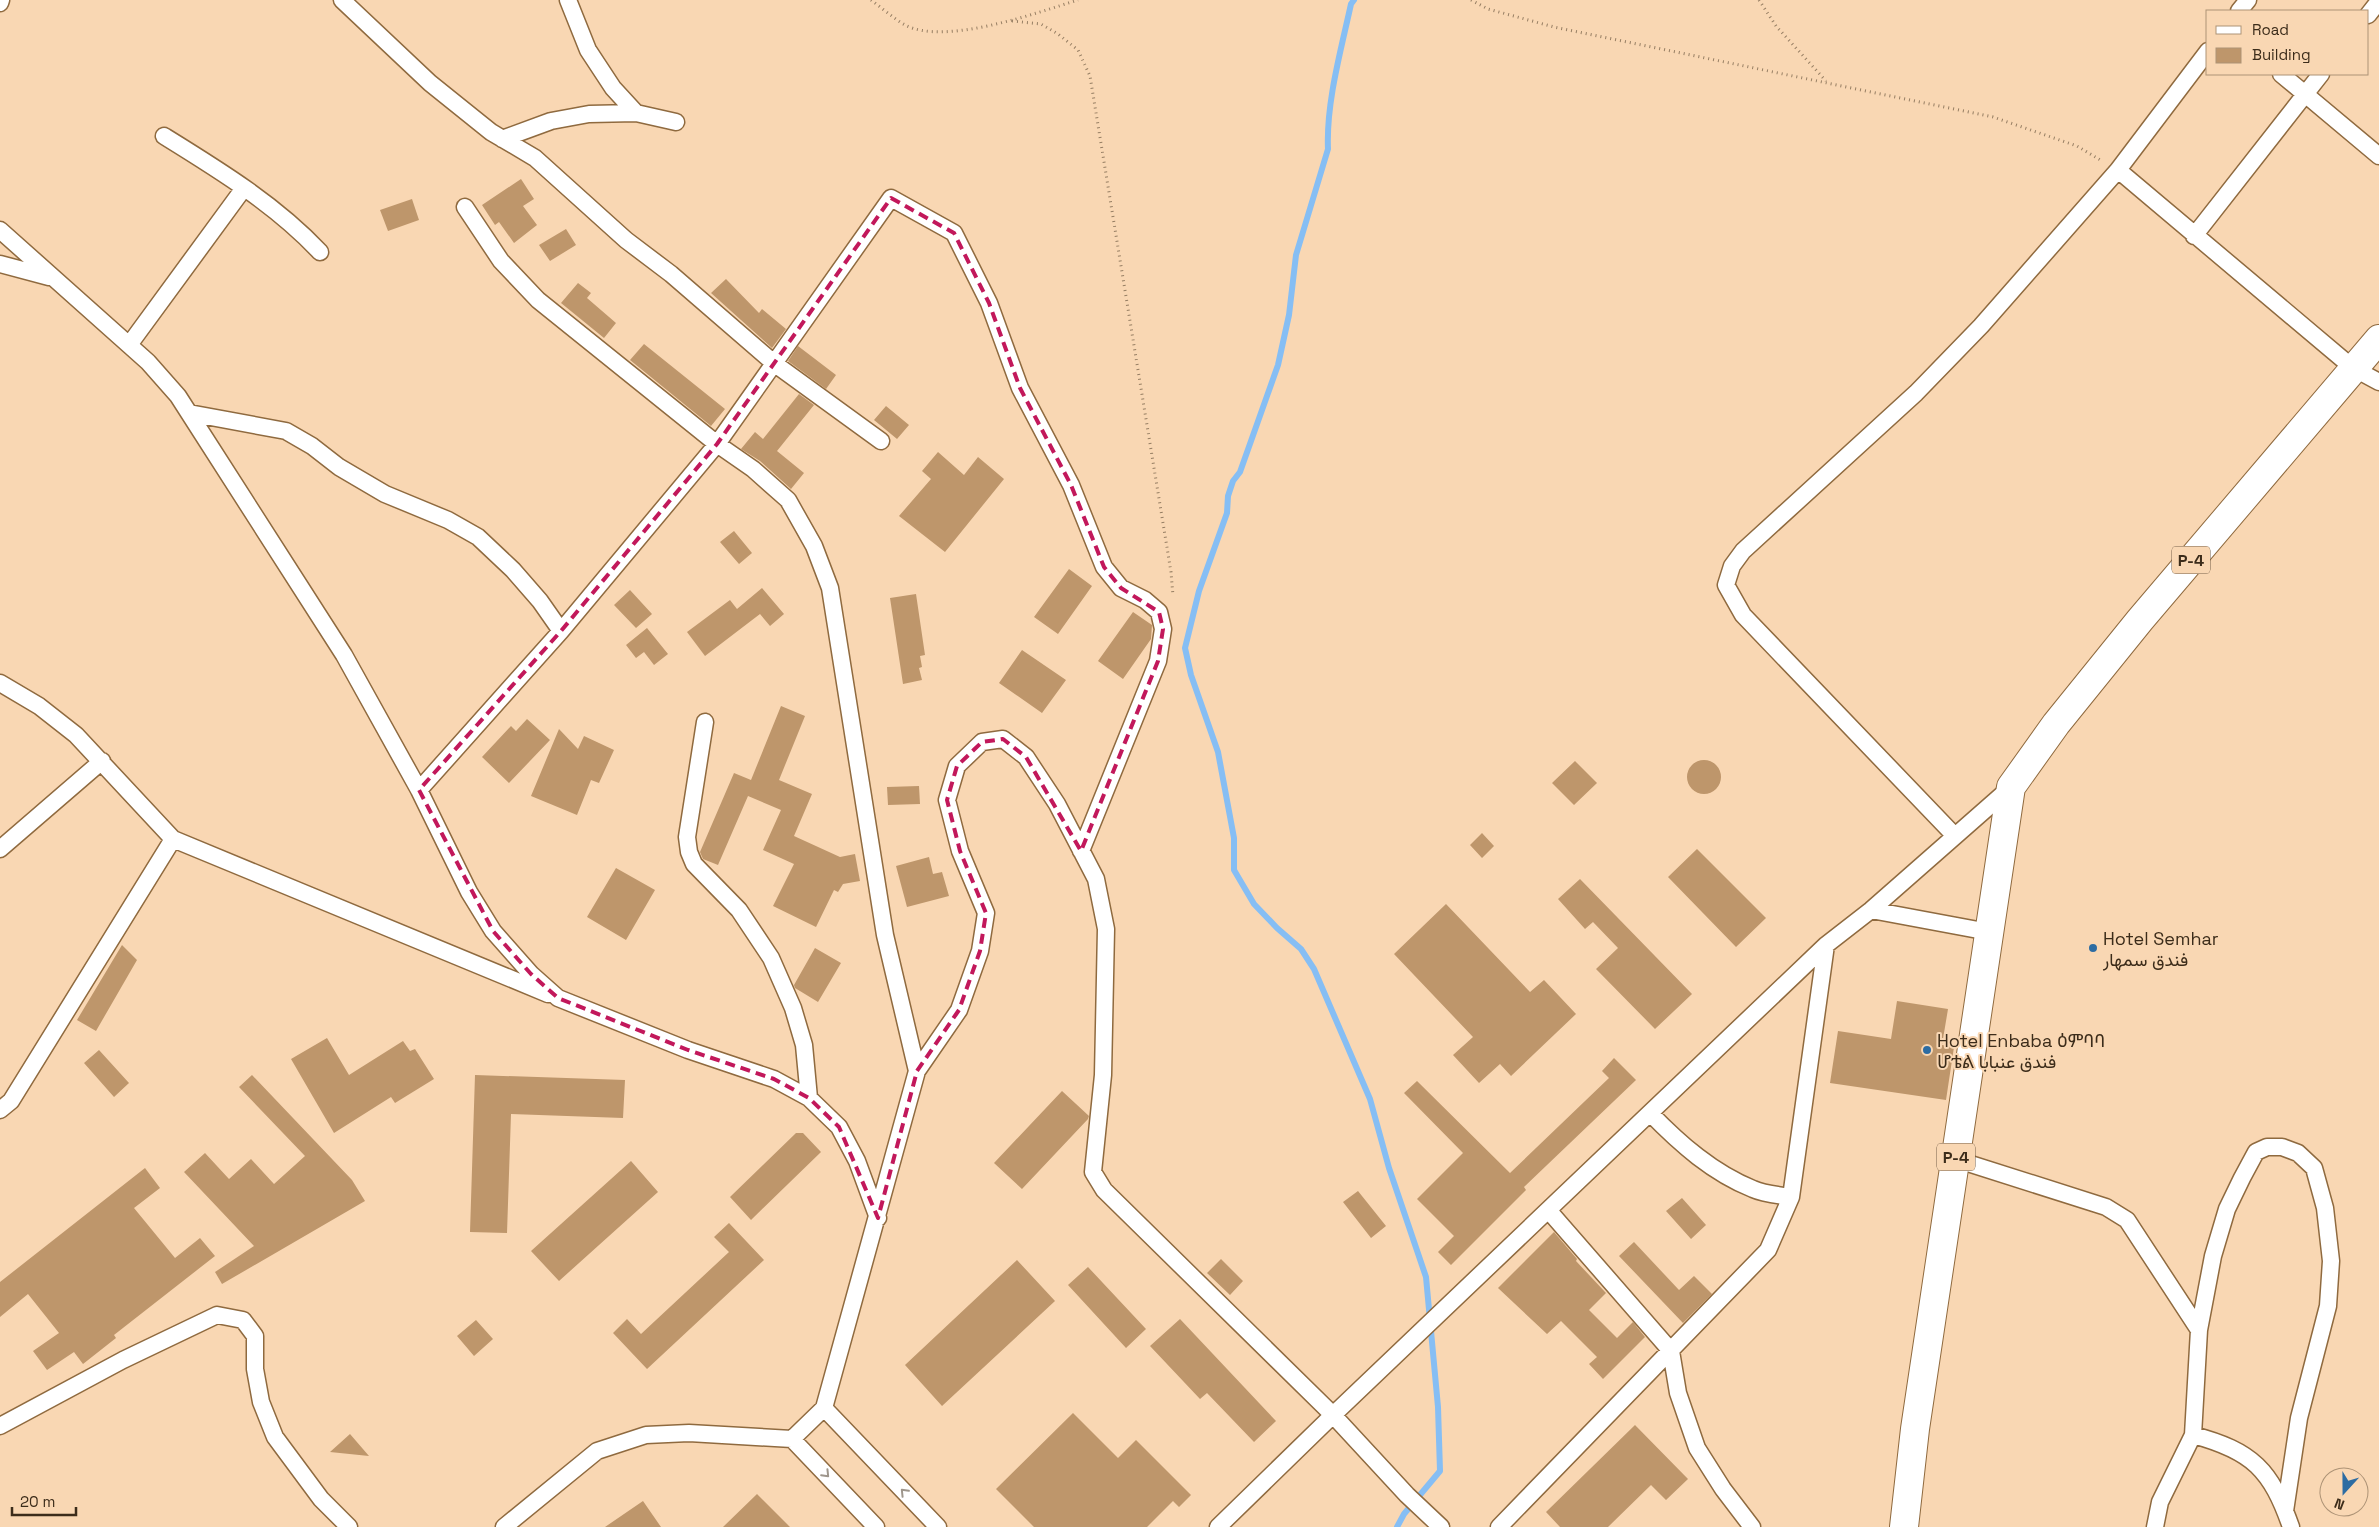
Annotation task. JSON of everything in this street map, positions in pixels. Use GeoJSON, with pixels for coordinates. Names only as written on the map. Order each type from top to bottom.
{"type":"FeatureCollection","features":[{"type":"Feature","properties":{"kind":"highway","name":"P-4"},"geometry":{"type":"LineString","coordinates":[[1904,1527],[1915,1429],[2011,787],[2056,724],[2140,620],[2379,339]]}},
{"type":"Feature","properties":{"kind":"street"},"geometry":{"type":"LineString","coordinates":[[342,0],[430,83],[502,138],[542,164],[626,240],[671,274],[775,364],[881,441]]}},
{"type":"Feature","properties":{"kind":"street"},"geometry":{"type":"LineString","coordinates":[[568,0],[588,50],[614,88],[636,113]]}},
{"type":"Feature","properties":{"kind":"street"},"geometry":{"type":"LineString","coordinates":[[2239,10],[2248,0]]}},
{"type":"Feature","properties":{"kind":"street"},"geometry":{"type":"LineString","coordinates":[[2369,14],[2379,1]]}},
{"type":"Feature","properties":{"kind":"street"},"geometry":{"type":"LineString","coordinates":[[1955,836],[1743,614],[1726,586],[1732,566],[1743,551],[1916,394],[2048,252],[2118,170],[2206,54]]}},
{"type":"Feature","properties":{"kind":"street"},"geometry":{"type":"LineString","coordinates":[[2282,75],[2379,156]]}},
{"type":"Feature","properties":{"kind":"street"},"geometry":{"type":"LineString","coordinates":[[2194,236],[2320,75]]}},
{"type":"Feature","properties":{"kind":"street"},"geometry":{"type":"LineString","coordinates":[[502,138],[551,121],[589,114],[636,113],[676,122]]}},
{"type":"Feature","properties":{"kind":"street"},"geometry":{"type":"LineString","coordinates":[[164,136],[244,188],[303,234],[320,252]]}},
{"type":"Feature","properties":{"kind":"street"},"geometry":{"type":"LineString","coordinates":[[2118,170],[2194,236],[2353,368],[2379,382]]}},
{"type":"Feature","properties":{"kind":"street"},"geometry":{"type":"LineString","coordinates":[[129,345],[244,188]]}},
{"type":"Feature","properties":{"kind":"street"},"geometry":{"type":"LineString","coordinates":[[419,790],[561,631],[717,444],[891,198],[954,233],[989,303],[1020,388],[1070,485],[1104,567],[1121,588],[1145,600],[1160,612],[1163,629],[1158,661],[1081,851]]}},
{"type":"Feature","properties":{"kind":"street"},"geometry":{"type":"LineString","coordinates":[[465,207],[501,261],[538,300],[717,444],[753,469],[788,500],[814,546],[830,588],[885,935],[917,1071]]}},
{"type":"Feature","properties":{"kind":"street"},"geometry":{"type":"LineString","coordinates":[[0,230],[148,362],[178,396],[344,655],[419,790],[470,892],[493,931],[531,974],[558,998]]}},
{"type":"Feature","properties":{"kind":"street"},"geometry":{"type":"LineString","coordinates":[[0,264],[54,279]]}},
{"type":"Feature","properties":{"kind":"street"},"geometry":{"type":"LineString","coordinates":[[189,413],[286,431],[312,446],[339,468],[385,494],[448,520],[478,537],[540,601],[561,631]]}},
{"type":"Feature","properties":{"kind":"street"},"geometry":{"type":"LineString","coordinates":[[0,683],[40,706],[76,735],[173,839],[688,1050],[774,1079],[809,1098],[839,1127],[857,1161],[878,1218]]}},
{"type":"Feature","properties":{"kind":"street"},"geometry":{"type":"LineString","coordinates":[[705,722],[687,837],[689,852],[694,864],[739,910],[771,958],[793,1008],[804,1044],[809,1098]]}},
{"type":"Feature","properties":{"kind":"street"},"geometry":{"type":"LineString","coordinates":[[792,1439],[824,1408],[878,1218],[917,1071],[959,1010],[980,951],[986,913],[960,851],[947,800],[957,766],[982,742],[1003,739],[1026,757],[1057,804],[1096,880],[1106,930],[1104,1075],[1093,1172],[1104,1190],[1333,1415],[1407,1495],[1441,1527]]}},
{"type":"Feature","properties":{"kind":"street"},"geometry":{"type":"LineString","coordinates":[[0,849],[102,761]]}},
{"type":"Feature","properties":{"kind":"street"},"geometry":{"type":"LineString","coordinates":[[1218,1527],[1826,945],[1870,910],[2011,787]]}},
{"type":"Feature","properties":{"kind":"street"},"geometry":{"type":"LineString","coordinates":[[0,1110],[11,1101],[173,839]]}},
{"type":"Feature","properties":{"kind":"street"},"geometry":{"type":"LineString","coordinates":[[1870,910],[1989,932]]}},
{"type":"Feature","properties":{"kind":"street"},"geometry":{"type":"LineString","coordinates":[[1500,1527],[1768,1250],[1790,1197],[1826,945]]}},
{"type":"Feature","properties":{"kind":"street"},"geometry":{"type":"LineString","coordinates":[[1650,1113],[1680,1143],[1718,1171],[1754,1190],[1790,1197]]}},
{"type":"Feature","properties":{"kind":"street"},"geometry":{"type":"LineString","coordinates":[[2155,1527],[2160,1502],[2193,1435],[2199,1330],[2213,1256],[2227,1209],[2242,1178],[2256,1152],[2267,1147],[2282,1147],[2298,1153],[2314,1168],[2326,1208],[2331,1261],[2328,1306],[2299,1418],[2285,1511]]}},
{"type":"Feature","properties":{"kind":"street"},"geometry":{"type":"LineString","coordinates":[[1955,1159],[2106,1207],[2127,1220],[2199,1330]]}},
{"type":"Feature","properties":{"kind":"street"},"geometry":{"type":"LineString","coordinates":[[1549,1211],[1672,1351],[1678,1393],[1697,1448],[1723,1489],[1752,1527]]}},
{"type":"Feature","properties":{"kind":"street"},"geometry":{"type":"LineString","coordinates":[[0,1426],[123,1360],[217,1315],[244,1320],[255,1336],[255,1369],[261,1402],[275,1437],[320,1499],[349,1527]]}},
{"type":"Feature","properties":{"kind":"street"},"geometry":{"type":"LineString","coordinates":[[824,1408],[938,1527]]}},
{"type":"Feature","properties":{"kind":"street"},"geometry":{"type":"LineString","coordinates":[[504,1527],[598,1451],[646,1435],[690,1433],[792,1439],[876,1527]]}},
{"type":"Feature","properties":{"kind":"street"},"geometry":{"type":"LineString","coordinates":[[2193,1435],[2222,1443],[2256,1463],[2273,1482],[2291,1527]]}},
{"type":"Feature","properties":{"kind":"path"},"geometry":{"type":"LineString","coordinates":[[871,0],[906,25],[925,31],[953,31],[1012,21],[1078,0]]}},
{"type":"Feature","properties":{"kind":"path"},"geometry":{"type":"LineString","coordinates":[[1471,0],[1488,9],[1554,27],[1993,118],[2077,146],[2118,170]]}},
{"type":"Feature","properties":{"kind":"path"},"geometry":{"type":"LineString","coordinates":[[1760,0],[1776,26],[1826,82]]}},
{"type":"Feature","properties":{"kind":"path"},"geometry":{"type":"LineString","coordinates":[[1012,21],[1041,24],[1058,34],[1078,50],[1090,76],[1170,563],[1172,596]]}},
{"type":"Feature","properties":{"kind":"highlighted area"},"geometry":{"type":"Polygon","coordinates":[[[891,198],[954,233],[989,303],[1020,388],[1071,485],[1104,567],[1121,588],[1159,612],[1163,629],[1158,661],[1081,851],[1026,757],[1003,739],[982,742],[957,766],[947,800],[960,851],[986,913],[980,951],[959,1010],[917,1071],[878,1218],[839,1127],[809,1098],[774,1079],[688,1050],[558,998],[531,974],[493,931],[419,790],[561,631],[717,444],[891,198]]]}},
{"type":"Feature","properties":{"kind":"building"},"geometry":{"type":"Polygon","coordinates":[[[521,179],[534,199],[523,206],[537,225],[514,243],[499,222],[495,225],[482,205],[521,179]]]}},
{"type":"Feature","properties":{"kind":"building"},"geometry":{"type":"Polygon","coordinates":[[[412,199],[419,220],[388,231],[380,210],[412,199]]]}},
{"type":"Feature","properties":{"kind":"building"},"geometry":{"type":"Polygon","coordinates":[[[566,229],[576,245],[550,261],[539,245],[566,229]]]}},
{"type":"Feature","properties":{"kind":"building"},"geometry":{"type":"Polygon","coordinates":[[[726,279],[759,313],[762,309],[786,329],[772,348],[711,293],[726,279]]]}},
{"type":"Feature","properties":{"kind":"building"},"geometry":{"type":"Polygon","coordinates":[[[578,283],[591,293],[587,298],[616,323],[604,338],[561,303],[578,283]]]}},
{"type":"Feature","properties":{"kind":"building"},"geometry":{"type":"Polygon","coordinates":[[[644,344],[725,409],[711,426],[630,360],[644,344]]]}},
{"type":"Feature","properties":{"kind":"building"},"geometry":{"type":"Polygon","coordinates":[[[798,346],[836,375],[826,389],[788,361],[798,346]]]}},
{"type":"Feature","properties":{"kind":"building"},"geometry":{"type":"Polygon","coordinates":[[[799,394],[814,405],[777,451],[804,473],[791,489],[760,461],[741,449],[755,432],[763,439],[799,394]]]}},
{"type":"Feature","properties":{"kind":"building"},"geometry":{"type":"Polygon","coordinates":[[[886,406],[909,425],[897,439],[874,420],[886,406]]]}},
{"type":"Feature","properties":{"kind":"building"},"geometry":{"type":"Polygon","coordinates":[[[938,452],[964,475],[978,457],[1004,479],[945,552],[899,516],[931,479],[922,471],[938,452]]]}},
{"type":"Feature","properties":{"kind":"building"},"geometry":{"type":"Polygon","coordinates":[[[734,531],[752,553],[739,564],[720,542],[734,531]]]}},
{"type":"Feature","properties":{"kind":"building"},"geometry":{"type":"Polygon","coordinates":[[[1069,569],[1092,586],[1058,634],[1034,617],[1069,569]]]}},
{"type":"Feature","properties":{"kind":"building"},"geometry":{"type":"Polygon","coordinates":[[[762,588],[784,614],[770,626],[760,614],[705,656],[687,632],[730,600],[737,609],[762,588]]]}},
{"type":"Feature","properties":{"kind":"building"},"geometry":{"type":"Polygon","coordinates":[[[630,590],[652,614],[636,628],[614,605],[630,590]]]}},
{"type":"Feature","properties":{"kind":"building"},"geometry":{"type":"Polygon","coordinates":[[[916,594],[925,655],[920,656],[922,667],[919,668],[922,680],[903,684],[890,598],[916,594]]]}},
{"type":"Feature","properties":{"kind":"building"},"geometry":{"type":"Polygon","coordinates":[[[1133,612],[1152,625],[1151,639],[1123,679],[1098,661],[1133,612]]]}},
{"type":"Feature","properties":{"kind":"building"},"geometry":{"type":"Polygon","coordinates":[[[647,628],[668,654],[654,665],[644,652],[636,658],[626,645],[647,628]]]}},
{"type":"Feature","properties":{"kind":"building"},"geometry":{"type":"Polygon","coordinates":[[[1022,650],[1066,680],[1042,713],[999,683],[1022,650]]]}},
{"type":"Feature","properties":{"kind":"building"},"geometry":{"type":"Polygon","coordinates":[[[781,706],[805,716],[779,780],[812,794],[794,836],[840,857],[855,854],[860,881],[843,884],[838,892],[834,890],[816,927],[773,906],[794,864],[763,850],[781,810],[748,796],[718,865],[703,859],[700,852],[734,773],[751,780],[781,706]]]}},
{"type":"Feature","properties":{"kind":"building"},"geometry":{"type":"Polygon","coordinates":[[[527,719],[550,740],[509,783],[482,757],[511,726],[516,731],[527,719]]]}},
{"type":"Feature","properties":{"kind":"building"},"geometry":{"type":"Polygon","coordinates":[[[559,729],[578,749],[584,736],[614,750],[599,783],[591,780],[577,815],[531,796],[559,729]]]}},
{"type":"Feature","properties":{"kind":"building"},"geometry":{"type":"Polygon","coordinates":[[[1704,760],[1716,765],[1721,777],[1716,789],[1704,794],[1692,789],[1687,777],[1692,765],[1704,760]]]}},
{"type":"Feature","properties":{"kind":"building"},"geometry":{"type":"Polygon","coordinates":[[[1575,761],[1597,783],[1574,805],[1552,783],[1575,761]]]}},
{"type":"Feature","properties":{"kind":"building"},"geometry":{"type":"Polygon","coordinates":[[[919,786],[920,804],[888,805],[887,787],[919,786]]]}},
{"type":"Feature","properties":{"kind":"building"},"geometry":{"type":"Polygon","coordinates":[[[1482,833],[1494,846],[1482,858],[1470,845],[1482,833]]]}},
{"type":"Feature","properties":{"kind":"building"},"geometry":{"type":"Polygon","coordinates":[[[1697,849],[1766,918],[1736,947],[1668,877],[1697,849]]]}},
{"type":"Feature","properties":{"kind":"building"},"geometry":{"type":"Polygon","coordinates":[[[929,857],[933,874],[942,872],[949,896],[907,907],[896,866],[929,857]]]}},
{"type":"Feature","properties":{"kind":"building"},"geometry":{"type":"Polygon","coordinates":[[[616,868],[655,890],[626,940],[587,917],[616,868]]]}},
{"type":"Feature","properties":{"kind":"building"},"geometry":{"type":"Polygon","coordinates":[[[1580,879],[1692,994],[1655,1029],[1596,969],[1618,948],[1593,922],[1585,929],[1558,899],[1580,879]]]}},
{"type":"Feature","properties":{"kind":"building"},"geometry":{"type":"Polygon","coordinates":[[[1446,904],[1530,992],[1544,980],[1576,1014],[1511,1076],[1500,1064],[1479,1083],[1453,1055],[1473,1037],[1394,954],[1446,904]]]}},
{"type":"Feature","properties":{"kind":"building"},"geometry":{"type":"Polygon","coordinates":[[[122,945],[137,960],[96,1031],[77,1020],[122,945]]]}},
{"type":"Feature","properties":{"kind":"building"},"geometry":{"type":"Polygon","coordinates":[[[815,948],[841,963],[818,1002],[795,988],[794,985],[815,948]]]}},
{"type":"Feature","properties":{"kind":"building","name":"Hotel Enbaba ዕምባባ ሆቴል فندق عنبابا"},"geometry":{"type":"Polygon","coordinates":[[[1897,1001],[1948,1009],[1942,1045],[1954,1047],[1946,1100],[1830,1083],[1838,1031],[1891,1039],[1897,1001]]]}},
{"type":"Feature","properties":{"kind":"building"},"geometry":{"type":"Polygon","coordinates":[[[327,1038],[349,1075],[403,1041],[410,1051],[415,1049],[434,1079],[395,1103],[391,1097],[334,1133],[291,1059],[327,1038]]]}},
{"type":"Feature","properties":{"kind":"building"},"geometry":{"type":"Polygon","coordinates":[[[99,1050],[129,1083],[114,1097],[84,1063],[99,1050]]]}},
{"type":"Feature","properties":{"kind":"building"},"geometry":{"type":"Polygon","coordinates":[[[1614,1058],[1636,1080],[1524,1187],[1526,1190],[1451,1265],[1438,1252],[1454,1236],[1417,1199],[1463,1153],[1404,1093],[1417,1081],[1510,1173],[1609,1078],[1602,1071],[1614,1058]]]}},
{"type":"Feature","properties":{"kind":"building"},"geometry":{"type":"Polygon","coordinates":[[[252,1075],[352,1180],[365,1201],[222,1284],[215,1272],[254,1246],[184,1172],[205,1153],[229,1179],[251,1159],[274,1184],[305,1156],[239,1087],[252,1075]]]}},
{"type":"Feature","properties":{"kind":"building"},"geometry":{"type":"Polygon","coordinates":[[[475,1075],[625,1080],[623,1118],[511,1114],[507,1233],[470,1232],[475,1075]]]}},
{"type":"Feature","properties":{"kind":"building"},"geometry":{"type":"Polygon","coordinates":[[[1062,1091],[1089,1116],[1088,1119],[1022,1189],[994,1163],[1062,1091]]]}},
{"type":"Feature","properties":{"kind":"building"},"geometry":{"type":"Polygon","coordinates":[[[796,1133],[803,1133],[821,1152],[751,1220],[730,1197],[796,1133]]]}},
{"type":"Feature","properties":{"kind":"building"},"geometry":{"type":"Polygon","coordinates":[[[631,1161],[658,1192],[559,1281],[531,1251],[631,1161]]]}},
{"type":"Feature","properties":{"kind":"building"},"geometry":{"type":"Polygon","coordinates":[[[145,1168],[160,1188],[134,1208],[175,1258],[200,1238],[215,1256],[114,1335],[116,1338],[83,1364],[74,1352],[47,1370],[33,1351],[59,1333],[28,1294],[0,1317],[0,1282],[145,1168]]]}},
{"type":"Feature","properties":{"kind":"building"},"geometry":{"type":"Polygon","coordinates":[[[1358,1191],[1386,1226],[1371,1238],[1343,1202],[1358,1191]]]}},
{"type":"Feature","properties":{"kind":"building"},"geometry":{"type":"Polygon","coordinates":[[[1682,1198],[1706,1225],[1691,1239],[1666,1211],[1682,1198]]]}},
{"type":"Feature","properties":{"kind":"building"},"geometry":{"type":"Polygon","coordinates":[[[729,1223],[764,1260],[647,1369],[613,1333],[627,1319],[641,1334],[729,1252],[714,1237],[729,1223]]]}},
{"type":"Feature","properties":{"kind":"building"},"geometry":{"type":"Polygon","coordinates":[[[1554,1232],[1577,1259],[1576,1261],[1606,1293],[1589,1310],[1617,1338],[1633,1322],[1645,1337],[1603,1379],[1589,1364],[1597,1357],[1561,1321],[1547,1334],[1498,1288],[1554,1232]]]}},
{"type":"Feature","properties":{"kind":"building"},"geometry":{"type":"Polygon","coordinates":[[[1634,1242],[1679,1290],[1694,1276],[1712,1294],[1683,1323],[1619,1256],[1634,1242]]]}},
{"type":"Feature","properties":{"kind":"building"},"geometry":{"type":"Polygon","coordinates":[[[1221,1259],[1243,1281],[1230,1295],[1207,1273],[1221,1259]]]}},
{"type":"Feature","properties":{"kind":"building"},"geometry":{"type":"Polygon","coordinates":[[[1017,1260],[1055,1301],[942,1406],[905,1365],[1017,1260]]]}},
{"type":"Feature","properties":{"kind":"building"},"geometry":{"type":"Polygon","coordinates":[[[1088,1267],[1146,1329],[1126,1348],[1068,1285],[1088,1267]]]}},
{"type":"Feature","properties":{"kind":"building"},"geometry":{"type":"Polygon","coordinates":[[[1180,1319],[1276,1421],[1254,1442],[1207,1393],[1200,1399],[1150,1346],[1180,1319]]]}},
{"type":"Feature","properties":{"kind":"building"},"geometry":{"type":"Polygon","coordinates":[[[476,1320],[493,1339],[474,1356],[457,1336],[476,1320]]]}},
{"type":"Feature","properties":{"kind":"building"},"geometry":{"type":"Polygon","coordinates":[[[1073,1413],[1118,1458],[1136,1440],[1191,1495],[1179,1507],[1173,1501],[1147,1527],[1034,1527],[996,1489],[1073,1413]]]}},
{"type":"Feature","properties":{"kind":"building"},"geometry":{"type":"Polygon","coordinates":[[[1635,1425],[1688,1479],[1666,1500],[1651,1485],[1608,1527],[1560,1527],[1546,1512],[1635,1425]]]}},
{"type":"Feature","properties":{"kind":"building"},"geometry":{"type":"Polygon","coordinates":[[[350,1434],[369,1456],[330,1452],[350,1434]]]}},
{"type":"Feature","properties":{"kind":"building"},"geometry":{"type":"Polygon","coordinates":[[[757,1494],[790,1527],[723,1527],[757,1494]]]}},
{"type":"Feature","properties":{"kind":"building"},"geometry":{"type":"Polygon","coordinates":[[[643,1501],[661,1527],[605,1527],[643,1501]]]}},
{"type":"Feature","properties":{"kind":"waterway"},"geometry":{"type":"LineString","coordinates":[[1354,0],[1351,4],[1332,95],[1329,113],[1328,149],[1296,255],[1289,315],[1278,365],[1240,472],[1233,481],[1228,496],[1227,513],[1199,591],[1185,648],[1191,675],[1218,752],[1234,838],[1234,870],[1254,904],[1301,949],[1314,969],[1370,1099],[1389,1168],[1426,1277],[1438,1407],[1440,1471],[1404,1514],[1397,1527]]}},
{"type":"Feature","properties":{"kind":"place","name":"Hotel Semhar فندق سمهار"},"geometry":{"type":"Point","coordinates":[2093,948]}},
{"type":"Feature","properties":{"kind":"place","name":"Hotel Enbaba ዕምባባ ሆቴል فندق عنبابا"},"geometry":{"type":"Point","coordinates":[1927,1050]}}]}
